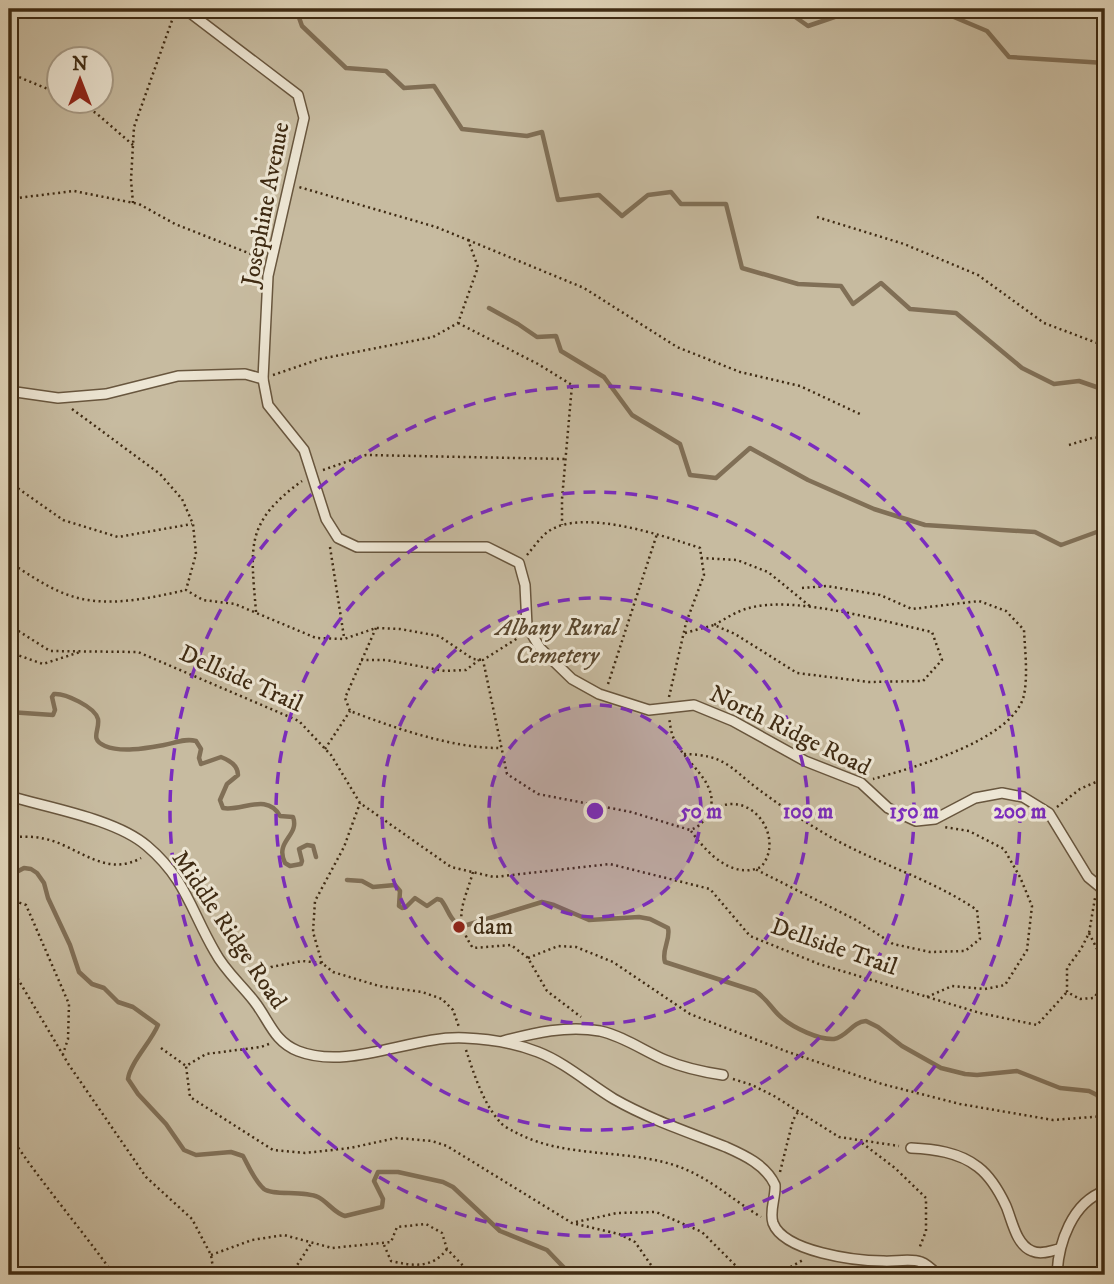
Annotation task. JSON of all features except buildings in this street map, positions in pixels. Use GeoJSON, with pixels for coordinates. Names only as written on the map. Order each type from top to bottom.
{"type":"FeatureCollection","features":[{"type":"Feature","properties":{"kind":"lane","name":"Josephine Avenue"},"geometry":{"type":"LineString","coordinates":[[185,9],[298,95],[304,118],[268,276],[263,379]]}},
{"type":"Feature","properties":{"kind":"lane"},"geometry":{"type":"LineString","coordinates":[[9,391],[58,398],[106,394],[178,376],[245,374],[263,379],[268,405],[304,450],[326,519],[338,538],[357,547],[487,547],[519,563],[526,584],[527,626],[530,630]]}},
{"type":"Feature","properties":{"kind":"lane","name":"North Ridge Road"},"geometry":{"type":"LineString","coordinates":[[530,630],[540,648],[572,678],[604,695],[649,710],[694,705],[733,721],[805,761],[861,783],[888,808],[903,817],[916,821],[931,820]]}},
{"type":"Feature","properties":{"kind":"lane"},"geometry":{"type":"LineString","coordinates":[[931,820],[975,798],[1002,793],[1023,797],[1049,813],[1082,868],[1101,888]]}},
{"type":"Feature","properties":{"kind":"lane","name":"Middle Ridge Road"},"geometry":{"type":"LineString","coordinates":[[9,796],[106,825],[139,840],[152,850],[183,887],[216,955],[241,988],[253,999],[278,1039],[299,1052],[342,1056],[435,1039],[462,1038],[501,1042],[538,1052],[614,1099],[654,1119],[740,1153],[768,1173],[776,1191]]}},
{"type":"Feature","properties":{"kind":"lane","name":"Middle Ridge Road"},"geometry":{"type":"LineString","coordinates":[[501,1042],[538,1032],[596,1030],[679,1065],[723,1075]]}},
{"type":"Feature","properties":{"kind":"lane"},"geometry":{"type":"LineString","coordinates":[[911,1148],[941,1151],[970,1161],[996,1187],[1025,1246],[1042,1253],[1059,1249]]}},
{"type":"Feature","properties":{"kind":"lane"},"geometry":{"type":"LineString","coordinates":[[776,1191],[772,1217],[775,1227],[789,1239],[814,1251],[839,1258],[920,1262],[938,1275]]}},
{"type":"Feature","properties":{"kind":"lane"},"geometry":{"type":"LineString","coordinates":[[1057,1275],[1059,1249],[1075,1217],[1093,1197],[1105,1191]]}},
{"type":"Feature","properties":{"kind":"path"},"geometry":{"type":"LineString","coordinates":[[133,203],[131,180],[134,127],[176,9]]}},
{"type":"Feature","properties":{"kind":"path"},"geometry":{"type":"LineString","coordinates":[[9,73],[46,88]]}},
{"type":"Feature","properties":{"kind":"path"},"geometry":{"type":"LineString","coordinates":[[99,116],[134,146]]}},
{"type":"Feature","properties":{"kind":"path"},"geometry":{"type":"LineString","coordinates":[[289,184],[436,227],[584,288],[677,347],[740,372],[800,386],[862,415]]}},
{"type":"Feature","properties":{"kind":"path"},"geometry":{"type":"LineString","coordinates":[[9,199],[74,191],[133,203],[175,224],[271,262]]}},
{"type":"Feature","properties":{"kind":"path"},"geometry":{"type":"LineString","coordinates":[[817,217],[904,244],[978,275],[1044,323],[1105,345]]}},
{"type":"Feature","properties":{"kind":"path"},"geometry":{"type":"LineString","coordinates":[[263,379],[320,359],[433,337],[458,323],[478,267],[468,240]]}},
{"type":"Feature","properties":{"kind":"path"},"geometry":{"type":"LineString","coordinates":[[458,323],[538,364],[572,386],[562,526]]}},
{"type":"Feature","properties":{"kind":"path"},"geometry":{"type":"LineString","coordinates":[[58,398],[160,474],[182,499],[193,524],[195,554],[186,590]]}},
{"type":"Feature","properties":{"kind":"path"},"geometry":{"type":"LineString","coordinates":[[1069,445],[1105,437]]}},
{"type":"Feature","properties":{"kind":"path"},"geometry":{"type":"LineString","coordinates":[[256,612],[252,561],[255,533],[266,512],[284,493],[312,474],[366,455],[565,459]]}},
{"type":"Feature","properties":{"kind":"path"},"geometry":{"type":"LineString","coordinates":[[9,482],[63,520],[118,537],[193,524]]}},
{"type":"Feature","properties":{"kind":"path"},"geometry":{"type":"LineString","coordinates":[[519,563],[549,531],[575,521],[657,534],[700,548],[704,575],[684,633],[668,708],[673,738],[712,794],[709,812],[702,823],[690,830]]}},
{"type":"Feature","properties":{"kind":"path"},"geometry":{"type":"LineString","coordinates":[[604,695],[657,534]]}},
{"type":"Feature","properties":{"kind":"path"},"geometry":{"type":"LineString","coordinates":[[330,546],[344,639]]}},
{"type":"Feature","properties":{"kind":"path"},"geometry":{"type":"LineString","coordinates":[[701,558],[737,559],[768,572],[811,607]]}},
{"type":"Feature","properties":{"kind":"path"},"geometry":{"type":"LineString","coordinates":[[9,562],[50,587],[87,600],[141,600],[186,590],[203,600],[235,604],[316,638],[344,639],[376,628],[400,629],[439,636],[473,659],[481,660]]}},
{"type":"Feature","properties":{"kind":"path"},"geometry":{"type":"LineString","coordinates":[[802,588],[827,586],[880,595],[912,609],[979,601],[1006,611],[1024,630],[1023,697],[1009,721],[980,739],[933,761],[861,783]]}},
{"type":"Feature","properties":{"kind":"path"},"geometry":{"type":"LineString","coordinates":[[684,633],[714,625],[749,608],[782,605],[811,607],[932,632],[942,660],[923,681],[869,682],[797,673],[735,634],[714,625]]}},
{"type":"Feature","properties":{"kind":"path","name":"Dellside Trail"},"geometry":{"type":"LineString","coordinates":[[9,625],[50,651],[138,652],[299,721],[326,749],[360,803],[451,867],[494,877],[610,864],[710,890],[750,936],[819,964],[980,1013],[1037,1025],[1067,992]]}},
{"type":"Feature","properties":{"kind":"path"},"geometry":{"type":"LineString","coordinates":[[376,628],[345,698],[350,711],[394,727],[480,748],[500,748]]}},
{"type":"Feature","properties":{"kind":"path"},"geometry":{"type":"LineString","coordinates":[[360,660],[386,660],[445,671],[466,670],[530,630]]}},
{"type":"Feature","properties":{"kind":"path"},"geometry":{"type":"LineString","coordinates":[[9,652],[43,664],[83,651]]}},
{"type":"Feature","properties":{"kind":"path"},"geometry":{"type":"LineString","coordinates":[[481,660],[507,774],[538,794],[631,812],[690,830],[710,854],[723,864],[744,871],[755,869],[767,859],[771,850],[771,839],[758,818],[733,804],[709,812]]}},
{"type":"Feature","properties":{"kind":"path"},"geometry":{"type":"LineString","coordinates":[[326,749],[350,711]]}},
{"type":"Feature","properties":{"kind":"path"},"geometry":{"type":"LineString","coordinates":[[684,754],[723,760],[759,790],[834,839],[954,895],[977,911],[980,939],[965,951],[930,952],[894,944],[856,920],[755,869]]}},
{"type":"Feature","properties":{"kind":"path"},"geometry":{"type":"LineString","coordinates":[[1049,813],[1080,789],[1105,778]]}},
{"type":"Feature","properties":{"kind":"path"},"geometry":{"type":"LineString","coordinates":[[322,963],[313,932],[314,901],[344,847],[360,803]]}},
{"type":"Feature","properties":{"kind":"path"},"geometry":{"type":"LineString","coordinates":[[927,997],[952,986],[985,989],[1005,985],[1027,950],[1032,906],[1004,849],[969,831],[936,826],[931,820]]}},
{"type":"Feature","properties":{"kind":"path"},"geometry":{"type":"LineString","coordinates":[[9,838],[32,836],[46,839],[95,861],[117,866],[130,863],[152,850]]}},
{"type":"Feature","properties":{"kind":"path"},"geometry":{"type":"LineString","coordinates":[[473,873],[460,915],[463,933],[473,948],[511,945],[528,958],[547,991],[589,1021]]}},
{"type":"Feature","properties":{"kind":"path"},"geometry":{"type":"LineString","coordinates":[[1088,933],[1105,965],[1103,986],[1094,998],[1080,999],[1067,992],[1067,968],[1081,949],[1088,933],[1101,888]]}},
{"type":"Feature","properties":{"kind":"path"},"geometry":{"type":"LineString","coordinates":[[9,899],[26,905],[69,1004],[68,1039],[63,1054]]}},
{"type":"Feature","properties":{"kind":"path"},"geometry":{"type":"LineString","coordinates":[[528,958],[558,946],[576,947],[613,962],[690,1014],[788,1052],[882,1084],[960,1104],[1052,1120],[1105,1116]]}},
{"type":"Feature","properties":{"kind":"path"},"geometry":{"type":"LineString","coordinates":[[241,988],[271,967],[302,961],[322,963],[333,972],[379,986],[422,992],[442,999],[453,1010],[477,1083],[500,1124],[532,1142],[546,1146],[630,1155],[671,1164],[722,1189],[775,1227]]}},
{"type":"Feature","properties":{"kind":"path"},"geometry":{"type":"LineString","coordinates":[[9,964],[63,1054],[146,1177],[192,1219],[211,1255],[214,1275]]}},
{"type":"Feature","properties":{"kind":"path"},"geometry":{"type":"LineString","coordinates":[[186,1066],[206,1054],[261,1048],[278,1039]]}},
{"type":"Feature","properties":{"kind":"path"},"geometry":{"type":"LineString","coordinates":[[161,1048],[186,1066],[190,1097],[273,1150],[305,1153],[350,1148],[396,1138],[432,1141],[447,1146],[572,1223],[619,1234],[635,1242],[658,1275]]}},
{"type":"Feature","properties":{"kind":"path"},"geometry":{"type":"LineString","coordinates":[[723,1075],[752,1085],[839,1138],[911,1148]]}},
{"type":"Feature","properties":{"kind":"path"},"geometry":{"type":"LineString","coordinates":[[776,1191],[793,1120],[798,1112]]}},
{"type":"Feature","properties":{"kind":"path"},"geometry":{"type":"LineString","coordinates":[[9,1134],[38,1178],[79,1226],[114,1275]]}},
{"type":"Feature","properties":{"kind":"path"},"geometry":{"type":"LineString","coordinates":[[861,1142],[895,1168],[926,1198],[926,1231],[914,1262]]}},
{"type":"Feature","properties":{"kind":"path"},"geometry":{"type":"LineString","coordinates":[[572,1223],[617,1213],[656,1212],[702,1232],[745,1275]]}},
{"type":"Feature","properties":{"kind":"path"},"geometry":{"type":"LineString","coordinates":[[211,1255],[252,1240],[284,1236],[332,1248],[391,1242],[397,1227],[426,1224],[442,1233],[447,1250],[472,1275]]}},
{"type":"Feature","properties":{"kind":"path"},"geometry":{"type":"LineString","coordinates":[[285,1275],[295,1270],[312,1242]]}},
{"type":"Feature","properties":{"kind":"path"},"geometry":{"type":"LineString","coordinates":[[384,1243],[391,1261],[416,1267],[439,1260],[447,1250]]}},
{"type":"Feature","properties":{"kind":"path"},"geometry":{"type":"LineString","coordinates":[[776,1275],[814,1251]]}},
{"type":"Feature","properties":{"kind":"path"},"geometry":{"type":"LineString","coordinates":[[9,1270],[12,1275]]}},
{"type":"Feature","properties":{"kind":"green space","name":"Albany Rural Cemetery"},"geometry":{"type":"Polygon","coordinates":[[[9,9],[1105,9],[1105,318],[1101,358],[1105,358],[1105,1275],[9,1275],[9,9]]]}},
{"type":"Feature","properties":{"kind":"waterway"},"geometry":{"type":"LineString","coordinates":[[296,9],[302,26],[346,68],[386,71],[404,88],[434,86],[462,129],[527,136],[542,132],[558,200],[599,195],[622,216],[648,195],[671,192],[681,204],[726,204],[742,268],[798,284],[841,286],[853,304],[881,283],[910,309],[956,313],[1022,368],[1054,384],[1079,381],[1105,390]]}},
{"type":"Feature","properties":{"kind":"waterway"},"geometry":{"type":"LineString","coordinates":[[793,9],[791,14],[808,26],[858,9]]}},
{"type":"Feature","properties":{"kind":"waterway"},"geometry":{"type":"LineString","coordinates":[[935,9],[987,31],[1009,57],[1105,63]]}},
{"type":"Feature","properties":{"kind":"waterway"},"geometry":{"type":"LineString","coordinates":[[489,308],[537,337],[556,336],[561,351],[604,377],[632,415],[680,444],[690,475],[716,478],[750,448],[808,480],[874,509],[925,525],[1035,532],[1061,545],[1105,529]]}},
{"type":"Feature","properties":{"kind":"waterway"},"geometry":{"type":"LineString","coordinates":[[9,712],[53,715],[55,710],[52,697],[59,694],[79,702],[96,714],[96,738],[105,746],[134,749],[184,740],[196,741],[201,749],[201,764],[221,757],[236,768],[238,775],[227,784],[220,800],[223,808],[261,804],[275,809],[280,816],[293,817],[293,829],[283,849],[285,863],[290,866],[301,864],[299,849],[307,845],[313,846],[316,857]]}},
{"type":"Feature","properties":{"kind":"waterway"},"geometry":{"type":"LineString","coordinates":[[9,876],[24,868],[37,873],[44,883],[79,972],[92,984],[104,988],[118,1002],[133,1007],[158,1025],[128,1079],[184,1150],[196,1155],[231,1152],[243,1156],[264,1189],[312,1195],[345,1216],[382,1207],[383,1199],[374,1181],[378,1172],[398,1172],[443,1182],[453,1187],[500,1231],[547,1250],[571,1275]]}},
{"type":"Feature","properties":{"kind":"waterway"},"geometry":{"type":"LineString","coordinates":[[347,880],[362,881],[373,887],[395,885],[400,891],[399,906],[402,908],[415,898],[427,906],[437,899],[441,900],[454,920],[461,925],[542,902],[589,920],[639,917],[650,919],[668,928],[665,962],[755,991],[782,1018],[807,1033],[834,1039],[866,1021],[941,1068],[977,1075],[1017,1071],[1060,1088],[1089,1091],[1097,1095],[1102,1104]]}},
{"type":"Feature","properties":{"kind":"place","name":"dam"},"geometry":{"type":"Point","coordinates":[459,927]}}]}
